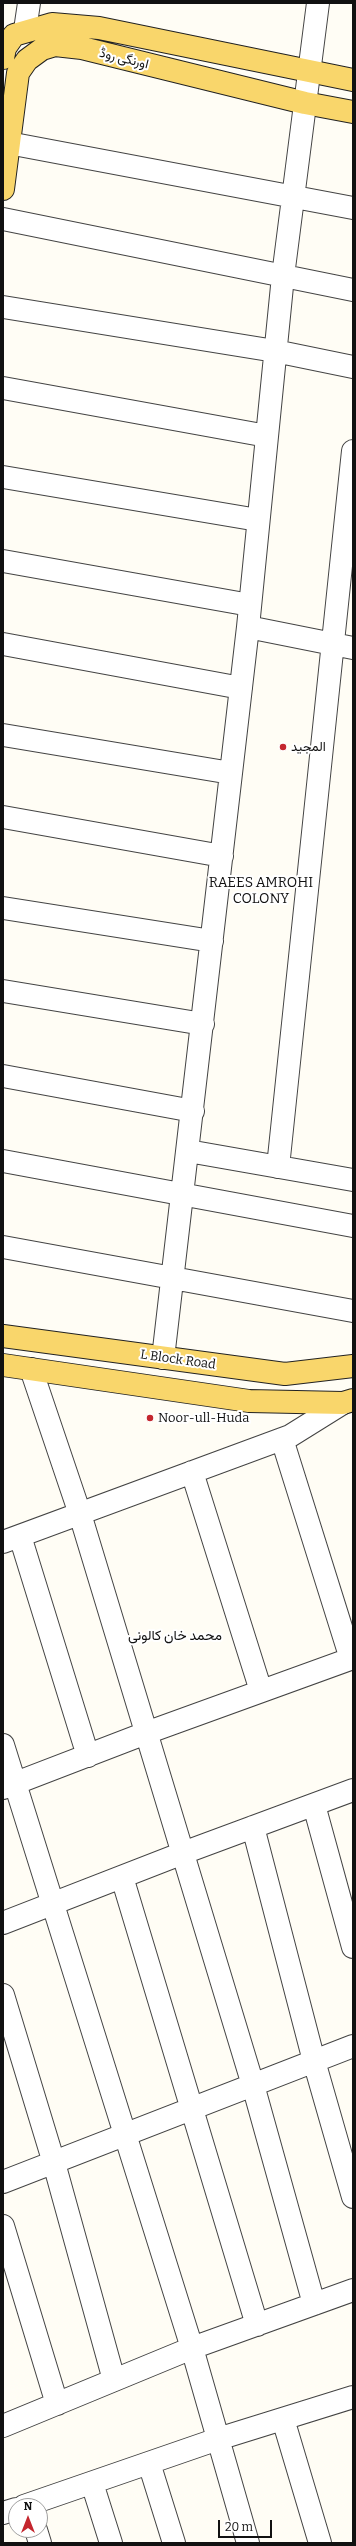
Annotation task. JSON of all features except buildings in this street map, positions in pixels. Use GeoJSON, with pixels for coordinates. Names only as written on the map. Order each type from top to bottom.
{"type":"FeatureCollection","features":[{"type":"Feature","properties":{"kind":"main road","name":"اورنگی روڈ"},"geometry":{"type":"LineString","coordinates":[[14,32],[52,24],[99,28],[353,80]]}},
{"type":"Feature","properties":{"kind":"main road"},"geometry":{"type":"LineString","coordinates":[[3,58],[5,48],[14,32]]}},
{"type":"Feature","properties":{"kind":"main road","name":"اورنگی روڈ"},"geometry":{"type":"LineString","coordinates":[[3,189],[5,142],[18,73],[26,60],[42,49],[55,45],[82,48],[305,103],[353,112]]}},
{"type":"Feature","properties":{"kind":"main road","name":"L Block Road"},"geometry":{"type":"LineString","coordinates":[[3,1336],[285,1374],[353,1366]]}},
{"type":"Feature","properties":{"kind":"main road"},"geometry":{"type":"LineString","coordinates":[[3,1365],[249,1401],[348,1401]]}},
{"type":"Feature","properties":{"kind":"street"},"geometry":{"type":"LineString","coordinates":[[14,32],[29,3]]}},
{"type":"Feature","properties":{"kind":"street"},"geometry":{"type":"LineString","coordinates":[[163,1358],[193,1111],[248,627],[283,276],[318,3]]}},
{"type":"Feature","properties":{"kind":"street"},"geometry":{"type":"LineString","coordinates":[[5,142],[353,208]]}},
{"type":"Feature","properties":{"kind":"street"},"geometry":{"type":"LineString","coordinates":[[3,219],[353,290]]}},
{"type":"Feature","properties":{"kind":"street"},"geometry":{"type":"LineString","coordinates":[[3,306],[275,351],[353,367]]}},
{"type":"Feature","properties":{"kind":"street"},"geometry":{"type":"LineString","coordinates":[[3,388],[267,436]]}},
{"type":"Feature","properties":{"kind":"street"},"geometry":{"type":"LineString","coordinates":[[278,1167],[343,646],[353,451]]}},
{"type":"Feature","properties":{"kind":"street"},"geometry":{"type":"LineString","coordinates":[[3,477],[258,520]]}},
{"type":"Feature","properties":{"kind":"street"},"geometry":{"type":"LineString","coordinates":[[3,561],[250,605]]}},
{"type":"Feature","properties":{"kind":"street"},"geometry":{"type":"LineString","coordinates":[[248,627],[343,646]]}},
{"type":"Feature","properties":{"kind":"street"},"geometry":{"type":"LineString","coordinates":[[3,644],[241,688]]}},
{"type":"Feature","properties":{"kind":"street"},"geometry":{"type":"LineString","coordinates":[[3,735],[231,773]]}},
{"type":"Feature","properties":{"kind":"street"},"geometry":{"type":"LineString","coordinates":[[3,817],[222,856]]}},
{"type":"Feature","properties":{"kind":"street"},"geometry":{"type":"LineString","coordinates":[[3,908],[212,941]]}},
{"type":"Feature","properties":{"kind":"street"},"geometry":{"type":"LineString","coordinates":[[3,991],[203,1024]]}},
{"type":"Feature","properties":{"kind":"street"},"geometry":{"type":"LineString","coordinates":[[3,1076],[193,1111]]}},
{"type":"Feature","properties":{"kind":"street"},"geometry":{"type":"LineString","coordinates":[[188,1152],[353,1180]]}},
{"type":"Feature","properties":{"kind":"street"},"geometry":{"type":"LineString","coordinates":[[3,1161],[353,1226]]}},
{"type":"Feature","properties":{"kind":"street"},"geometry":{"type":"LineString","coordinates":[[3,1247],[353,1311]]}},
{"type":"Feature","properties":{"kind":"street"},"geometry":{"type":"LineString","coordinates":[[32,1369],[80,1514],[253,2085],[314,2304]]}},
{"type":"Feature","properties":{"kind":"street"},"geometry":{"type":"LineString","coordinates":[[88,1756],[12,1539],[282,1439],[348,1401]]}},
{"type":"Feature","properties":{"kind":"street"},"geometry":{"type":"LineString","coordinates":[[8,1786],[146,1733],[352,1659],[282,1439]]}},
{"type":"Feature","properties":{"kind":"street"},"geometry":{"type":"LineString","coordinates":[[192,1472],[261,1691]]}},
{"type":"Feature","properties":{"kind":"street"},"geometry":{"type":"LineString","coordinates":[[3,1746],[8,1786],[52,1903],[192,2348],[248,2543]]}},
{"type":"Feature","properties":{"kind":"street"},"geometry":{"type":"LineString","coordinates":[[3,1923],[183,1853],[353,1790]]}},
{"type":"Feature","properties":{"kind":"street"},"geometry":{"type":"LineString","coordinates":[[314,1805],[353,1947]]}},
{"type":"Feature","properties":{"kind":"street"},"geometry":{"type":"LineString","coordinates":[[253,1827],[314,2061],[353,2197]]}},
{"type":"Feature","properties":{"kind":"street"},"geometry":{"type":"LineString","coordinates":[[122,1877],[257,2325]]}},
{"type":"Feature","properties":{"kind":"street"},"geometry":{"type":"LineString","coordinates":[[3,1995],[54,2162],[114,2380]]}},
{"type":"Feature","properties":{"kind":"street"},"geometry":{"type":"LineString","coordinates":[[3,2182],[353,2046]]}},
{"type":"Feature","properties":{"kind":"street"},"geometry":{"type":"LineString","coordinates":[[3,2226],[57,2404]]}},
{"type":"Feature","properties":{"kind":"street"},"geometry":{"type":"LineString","coordinates":[[3,2426],[192,2348],[353,2290]]}},
{"type":"Feature","properties":{"kind":"street"},"geometry":{"type":"LineString","coordinates":[[48,2498],[218,2439],[283,2419],[352,2402]]}},
{"type":"Feature","properties":{"kind":"street"},"geometry":{"type":"LineString","coordinates":[[283,2419],[320,2543]]}},
{"type":"Feature","properties":{"kind":"street"},"geometry":{"type":"LineString","coordinates":[[149,2463],[174,2543]]}},
{"type":"Feature","properties":{"kind":"street"},"geometry":{"type":"LineString","coordinates":[[92,2483],[111,2543]]}},
{"type":"Feature","properties":{"kind":"place","name":"المجید"},"geometry":{"type":"Point","coordinates":[283,747]}},
{"type":"Feature","properties":{"kind":"place","name":"Noor-ull-Huda"},"geometry":{"type":"Point","coordinates":[150,1418]}},
{"type":"Feature","properties":{"kind":"district","name":"RAEES AMROHI COLONY"},"geometry":{"type":"Point","coordinates":[261,892]}},
{"type":"Feature","properties":{"kind":"district","name":"محمد خان کالونی"},"geometry":{"type":"Point","coordinates":[175,1636]}}]}
